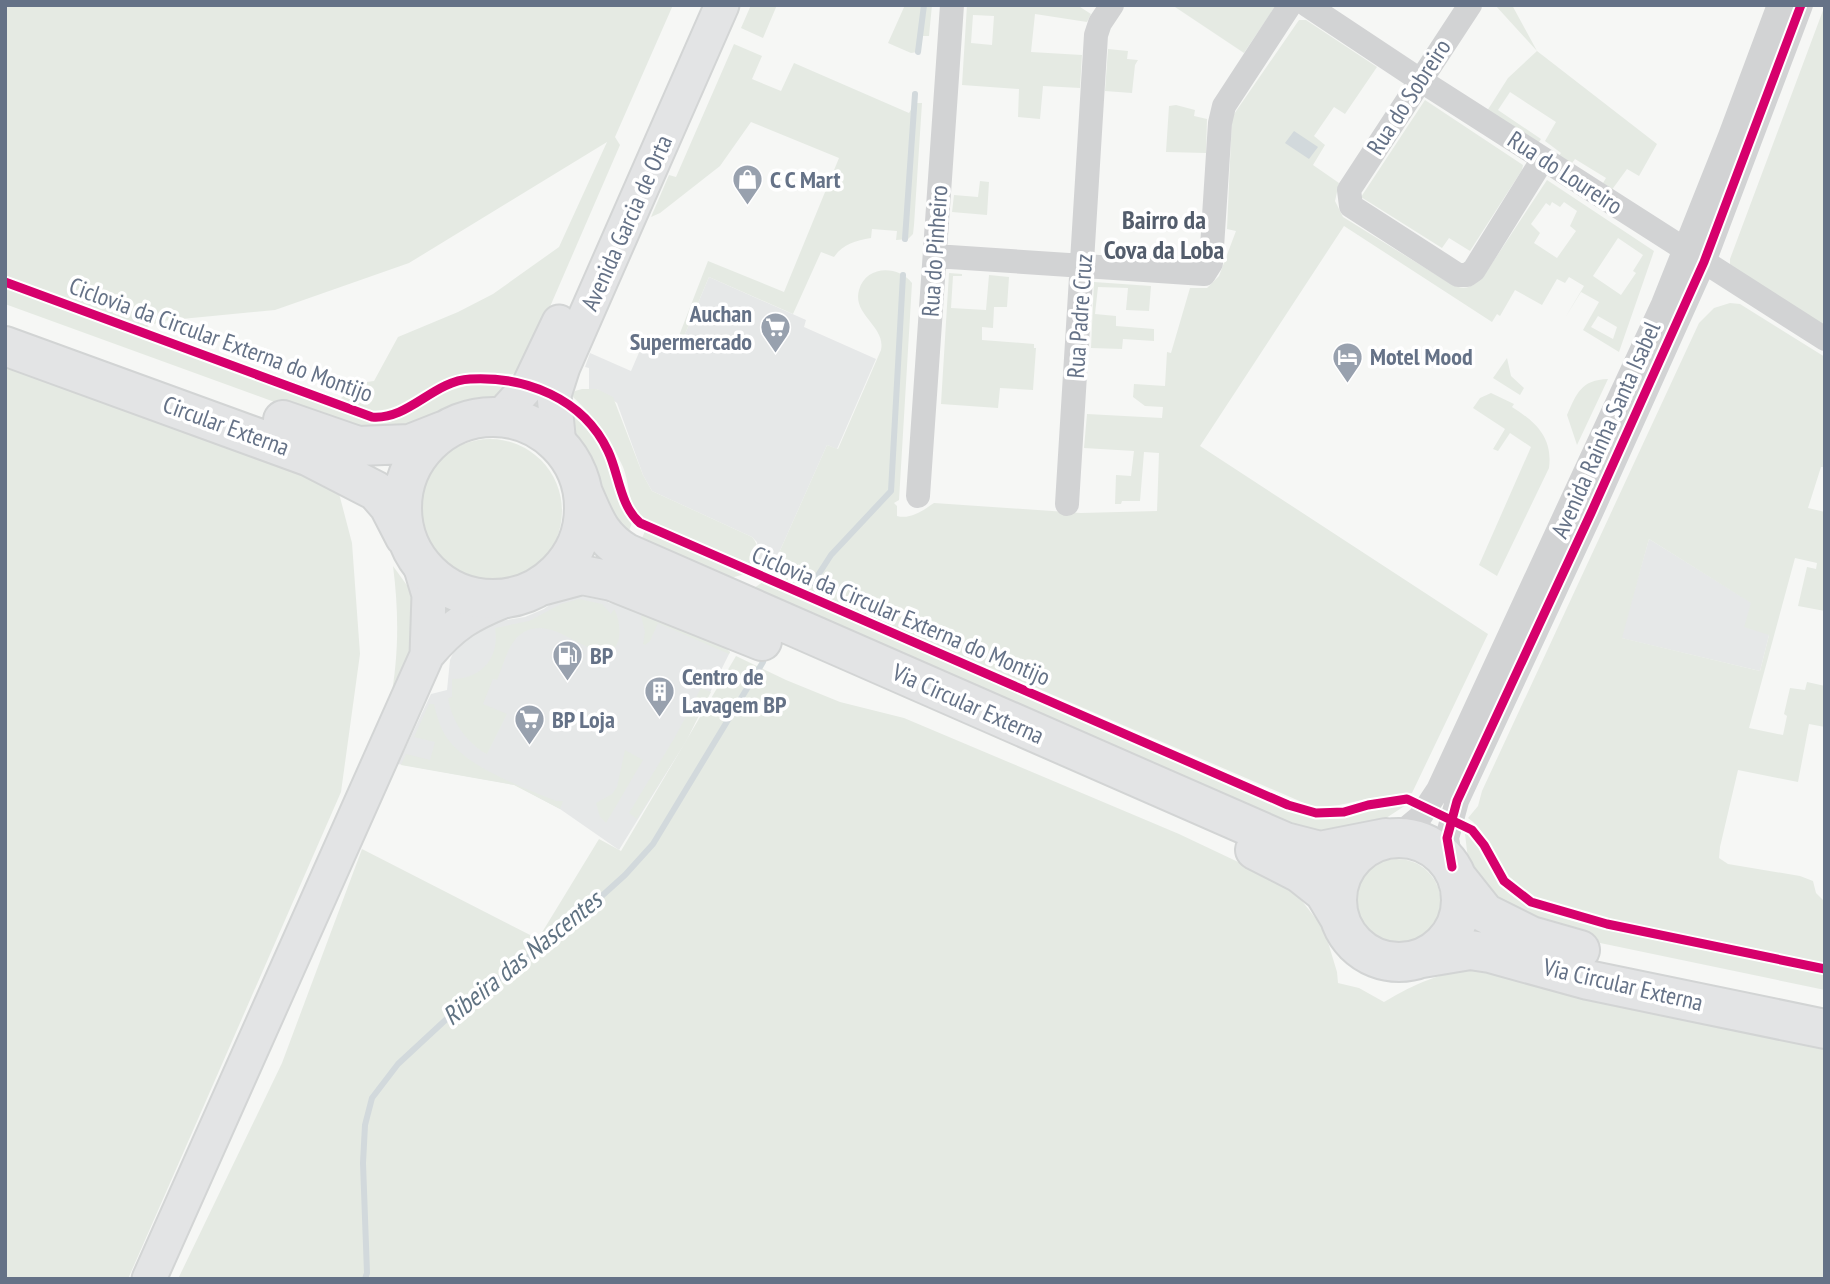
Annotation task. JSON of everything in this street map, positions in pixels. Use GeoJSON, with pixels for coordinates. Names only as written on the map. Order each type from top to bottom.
{"type":"FeatureCollection","features":[{"type":"Feature","properties":{"kind":"main road","name":"Avenida Garcia de Orta"},"geometry":{"type":"LineString","coordinates":[[501,416],[523,393],[543,357],[697,5]]}},
{"type":"Feature","properties":{"kind":"main road","name":"Avenida Garcia de Orta"},"geometry":{"type":"LineString","coordinates":[[559,445],[554,395],[563,367],[722,5]]}},
{"type":"Feature","properties":{"kind":"main road","name":"Circular Externa"},"geometry":{"type":"LineString","coordinates":[[5,319],[358,446],[410,444],[448,429]]}},
{"type":"Feature","properties":{"kind":"main road","name":"Circular Externa"},"geometry":{"type":"LineString","coordinates":[[5,346],[310,457],[349,475],[376,491],[389,506],[416,559]]}},
{"type":"Feature","properties":{"kind":"main road"},"geometry":{"type":"LineString","coordinates":[[149,1279],[427,655],[447,632],[478,611],[525,592],[561,568],[576,545],[583,520],[583,493],[570,460],[559,445],[546,433],[530,425],[501,416],[478,418],[448,429],[418,455],[404,488],[401,506],[403,524],[430,603],[427,655]]}},
{"type":"Feature","properties":{"kind":"main road","name":"Via Circular Externa"},"geometry":{"type":"LineString","coordinates":[[583,493],[599,529],[610,543],[626,553],[1285,842],[1320,851],[1391,838]]}},
{"type":"Feature","properties":{"kind":"main road"},"geometry":{"type":"LineString","coordinates":[[416,559],[440,583],[472,598],[525,592]]}},
{"type":"Feature","properties":{"kind":"main road","name":"Via Circular Externa"},"geometry":{"type":"LineString","coordinates":[[525,592],[582,575],[612,581],[809,660],[1276,859],[1324,892],[1339,917]]}},
{"type":"Feature","properties":{"kind":"main road"},"geometry":{"type":"LineString","coordinates":[[1391,838],[1408,838],[1427,844],[1445,857],[1455,873],[1462,898],[1458,920],[1441,946],[1422,958],[1400,963],[1378,959],[1359,948],[1348,936],[1339,917],[1336,896],[1341,875],[1351,860],[1366,846],[1391,838]]}},
{"type":"Feature","properties":{"kind":"main road","name":"Via Circular Externa"},"geometry":{"type":"LineString","coordinates":[[1455,873],[1485,913],[1531,936],[1594,954],[1825,1002]]}},
{"type":"Feature","properties":{"kind":"main road","name":"Via Circular Externa"},"geometry":{"type":"LineString","coordinates":[[1422,958],[1470,950],[1490,953],[1588,980],[1825,1029]]}},
{"type":"Feature","properties":{"kind":"street","name":"Rua do Pinheiro"},"geometry":{"type":"LineString","coordinates":[[918,496],[952,5]]}},
{"type":"Feature","properties":{"kind":"street","name":"Rua Padre Cruz"},"geometry":{"type":"LineString","coordinates":[[1068,504],[1096,36],[1100,23],[1112,5]]}},
{"type":"Feature","properties":{"kind":"street"},"geometry":{"type":"LineString","coordinates":[[935,257],[1204,274],[1211,263],[1220,123],[1224,106],[1290,5]]}},
{"type":"Feature","properties":{"kind":"street","name":"Rua do Loureiro"},"geometry":{"type":"LineString","coordinates":[[1307,5],[1825,339]]}},
{"type":"Feature","properties":{"kind":"street","name":"Rua do Sobreiro"},"geometry":{"type":"LineString","coordinates":[[1470,5],[1349,190],[1351,206],[1458,275],[1466,275],[1474,270],[1543,159]]}},
{"type":"Feature","properties":{"kind":"street","name":"Avenida Rainha Santa Isabel"},"geometry":{"type":"LineString","coordinates":[[1391,838],[1420,817],[1438,790],[1636,365],[1694,256],[1779,5]]}},
{"type":"Feature","properties":{"kind":"street","name":"Avenida Rainha Santa Isabel"},"geometry":{"type":"LineString","coordinates":[[1455,873],[1447,838],[1458,801],[1591,513],[1694,256],[1801,5]]}},
{"type":"Feature","properties":{"kind":"shaded area"},"geometry":{"type":"Polygon","coordinates":[[[5,5],[673,5],[615,137],[620,145],[546,316],[518,371],[513,374],[461,376],[441,382],[400,408],[383,413],[341,398],[359,383],[374,381],[398,337],[493,294],[559,247],[607,142],[409,263],[275,310],[161,321],[147,327],[5,275],[5,5]]]}},
{"type":"Feature","properties":{"kind":"shaded area"},"geometry":{"type":"Polygon","coordinates":[[[751,5],[777,5],[763,38],[741,28],[751,5]]]}},
{"type":"Feature","properties":{"kind":"shaded area"},"geometry":{"type":"Polygon","coordinates":[[[905,5],[932,5],[929,36],[921,36],[918,52],[911,53],[888,43],[905,5]]]}},
{"type":"Feature","properties":{"kind":"shaded area"},"geometry":{"type":"Polygon","coordinates":[[[967,5],[1077,5],[1091,14],[1087,22],[1035,14],[1031,52],[1082,55],[1080,88],[1043,86],[1040,119],[1018,117],[1019,89],[962,85],[967,5]],[[973,15],[971,43],[992,45],[994,16],[973,15]]]}},
{"type":"Feature","properties":{"kind":"shaded area"},"geometry":{"type":"Polygon","coordinates":[[[1172,5],[1276,5],[1244,53],[1172,5]]]}},
{"type":"Feature","properties":{"kind":"shaded area"},"geometry":{"type":"Polygon","coordinates":[[[1495,5],[1512,5],[1537,51],[1495,5]]]}},
{"type":"Feature","properties":{"kind":"shaded area"},"geometry":{"type":"Polygon","coordinates":[[[1825,5],[1825,327],[1730,265],[1730,259],[1825,5]]]}},
{"type":"Feature","properties":{"kind":"shaded area"},"geometry":{"type":"Polygon","coordinates":[[[1299,20],[1306,20],[1377,67],[1345,114],[1334,107],[1314,136],[1325,145],[1313,165],[1339,183],[1335,201],[1343,217],[1451,284],[1466,288],[1474,285],[1485,274],[1547,180],[1654,251],[1619,352],[1583,330],[1599,302],[1581,292],[1565,318],[1584,286],[1569,277],[1565,283],[1557,279],[1542,305],[1515,290],[1500,316],[1497,314],[1492,322],[1344,226],[1200,446],[1488,634],[1412,793],[1338,805],[1311,806],[770,573],[827,445],[838,449],[881,350],[879,334],[864,314],[858,299],[859,290],[868,276],[883,270],[899,273],[912,283],[899,500],[894,503],[897,506],[897,516],[912,515],[934,503],[1081,513],[1157,511],[1159,453],[1144,452],[1140,501],[1122,501],[1121,504],[1115,504],[1116,475],[1131,476],[1134,451],[1084,448],[1087,414],[1162,418],[1163,407],[1145,406],[1133,397],[1134,384],[1165,386],[1167,352],[1171,353],[1190,288],[1207,288],[1219,276],[1236,231],[1227,229],[1232,117],[1299,20]],[[1552,202],[1550,206],[1546,203],[1531,224],[1540,233],[1534,243],[1557,258],[1576,231],[1570,226],[1577,211],[1564,202],[1560,207],[1552,202]],[[1618,238],[1593,276],[1621,295],[1636,273],[1633,271],[1643,255],[1618,238]],[[1598,316],[1591,327],[1613,339],[1617,327],[1598,316]]]}},
{"type":"Feature","properties":{"kind":"shaded area"},"geometry":{"type":"Polygon","coordinates":[[[734,44],[762,56],[752,79],[781,91],[794,63],[909,113],[915,103],[922,103],[913,234],[908,239],[896,240],[897,231],[872,229],[871,238],[850,244],[834,257],[821,252],[793,314],[709,277],[679,348],[675,346],[708,261],[784,292],[839,158],[751,122],[720,166],[660,213],[651,217],[669,175],[676,177],[734,44]]]}},
{"type":"Feature","properties":{"kind":"shaded area"},"geometry":{"type":"Polygon","coordinates":[[[1108,49],[1128,51],[1127,59],[1138,60],[1132,93],[1105,91],[1108,49]]]}},
{"type":"Feature","properties":{"kind":"shaded area"},"geometry":{"type":"Polygon","coordinates":[[[1537,51],[1657,144],[1639,176],[1627,169],[1611,191],[1603,183],[1606,178],[1575,159],[1570,166],[1557,158],[1561,153],[1545,141],[1556,122],[1510,92],[1498,110],[1541,139],[1537,145],[1487,111],[1508,78],[1537,51]]]}},
{"type":"Feature","properties":{"kind":"shaded area"},"geometry":{"type":"Polygon","coordinates":[[[1425,100],[1523,165],[1470,251],[1449,238],[1442,248],[1361,197],[1425,100]]]}},
{"type":"Feature","properties":{"kind":"shaded area"},"geometry":{"type":"Polygon","coordinates":[[[1169,106],[1195,110],[1194,116],[1207,119],[1206,153],[1166,152],[1169,106]]]}},
{"type":"Feature","properties":{"kind":"shaded area"},"geometry":{"type":"Polygon","coordinates":[[[1294,131],[1318,147],[1309,159],[1285,143],[1294,131]]]}},
{"type":"Feature","properties":{"kind":"shaded area"},"geometry":{"type":"Polygon","coordinates":[[[980,181],[989,182],[987,215],[952,212],[954,195],[978,197],[980,181]]]}},
{"type":"Feature","properties":{"kind":"shaded area"},"geometry":{"type":"Polygon","coordinates":[[[949,273],[962,274],[953,276],[951,308],[986,310],[989,275],[1009,277],[1007,307],[994,307],[993,328],[982,327],[982,340],[1034,344],[1033,390],[1000,388],[998,408],[941,404],[949,273]]]}},
{"type":"Feature","properties":{"kind":"shaded area"},"geometry":{"type":"Polygon","coordinates":[[[709,277],[806,320],[804,327],[876,359],[837,449],[827,445],[770,573],[753,565],[757,561],[758,550],[757,542],[752,537],[652,491],[643,475],[617,403],[597,389],[589,389],[589,368],[585,367],[590,353],[631,371],[647,334],[679,348],[709,277]]]}},
{"type":"Feature","properties":{"kind":"shaded area"},"geometry":{"type":"Polygon","coordinates":[[[1094,282],[1151,286],[1149,311],[1126,310],[1128,288],[1098,287],[1095,314],[1116,316],[1116,326],[1154,329],[1154,341],[1123,339],[1122,349],[1091,348],[1094,282]]]}},
{"type":"Feature","properties":{"kind":"shaded area"},"geometry":{"type":"Polygon","coordinates":[[[5,287],[376,423],[395,420],[431,398],[453,389],[488,383],[512,385],[491,400],[441,412],[406,436],[365,435],[5,304],[5,287]]]}},
{"type":"Feature","properties":{"kind":"shaded area"},"geometry":{"type":"Polygon","coordinates":[[[1730,303],[1740,304],[1825,357],[1825,467],[1821,467],[1808,508],[1825,512],[1825,611],[1798,606],[1807,567],[1816,569],[1817,563],[1795,558],[1749,728],[1783,735],[1787,716],[1784,714],[1790,688],[1805,690],[1807,682],[1825,686],[1825,727],[1809,724],[1798,782],[1738,770],[1719,858],[1728,864],[1800,876],[1813,881],[1816,893],[1825,902],[1825,964],[1577,912],[1537,900],[1516,887],[1508,878],[1484,836],[1468,818],[1478,806],[1482,791],[1699,323],[1714,308],[1730,303]],[[1649,539],[1622,638],[1760,671],[1769,635],[1744,627],[1751,603],[1649,539]]]}},
{"type":"Feature","properties":{"kind":"shaded area"},"geometry":{"type":"Polygon","coordinates":[[[1507,358],[1511,376],[1524,388],[1520,395],[1493,378],[1507,358]]]}},
{"type":"Feature","properties":{"kind":"shaded area"},"geometry":{"type":"Polygon","coordinates":[[[5,360],[336,482],[352,543],[360,654],[341,792],[128,1279],[5,1279],[5,360]]]}},
{"type":"Feature","properties":{"kind":"shaded area"},"geometry":{"type":"Polygon","coordinates":[[[1608,379],[1577,445],[1567,415],[1581,389],[1592,382],[1608,379]]]}},
{"type":"Feature","properties":{"kind":"shaded area"},"geometry":{"type":"Polygon","coordinates":[[[597,389],[613,397],[643,475],[652,491],[752,537],[758,551],[753,565],[641,517],[636,512],[623,467],[613,447],[595,420],[572,396],[575,391],[597,389]]]}},
{"type":"Feature","properties":{"kind":"shaded area"},"geometry":{"type":"Polygon","coordinates":[[[1491,393],[1514,404],[1512,407],[1535,425],[1545,439],[1550,457],[1549,468],[1497,576],[1479,565],[1531,447],[1510,433],[1498,451],[1493,449],[1505,429],[1473,408],[1480,398],[1491,393]]]}},
{"type":"Feature","properties":{"kind":"shaded area"},"geometry":{"type":"Polygon","coordinates":[[[567,407],[586,425],[604,452],[623,510],[632,523],[625,541],[590,465],[571,436],[567,407]]]}},
{"type":"Feature","properties":{"kind":"shaded area"},"geometry":{"type":"Polygon","coordinates":[[[490,439],[518,444],[541,460],[557,483],[562,511],[557,539],[541,562],[518,578],[490,583],[462,578],[439,562],[423,539],[418,511],[423,483],[439,460],[462,444],[490,439]]]}},
{"type":"Feature","properties":{"kind":"shaded area"},"geometry":{"type":"Polygon","coordinates":[[[645,531],[745,574],[726,576],[638,548],[645,531]]]}},
{"type":"Feature","properties":{"kind":"shaded area"},"geometry":{"type":"Polygon","coordinates":[[[1649,539],[1752,603],[1769,635],[1760,671],[1621,638],[1649,539]]]}},
{"type":"Feature","properties":{"kind":"shaded area"},"geometry":{"type":"Polygon","coordinates":[[[393,566],[414,595],[420,627],[390,703],[397,634],[393,566]]]}},
{"type":"Feature","properties":{"kind":"shaded area"},"geometry":{"type":"Polygon","coordinates":[[[763,582],[1288,808],[1331,818],[1404,803],[1406,805],[1377,824],[1331,833],[1300,830],[748,592],[763,582]]]}},
{"type":"Feature","properties":{"kind":"shaded area"},"geometry":{"type":"Polygon","coordinates":[[[587,594],[602,597],[609,603],[643,607],[730,652],[686,741],[619,850],[560,809],[515,785],[398,764],[431,694],[447,690],[450,660],[456,647],[488,623],[525,617],[544,609],[556,600],[587,594]]]}},
{"type":"Feature","properties":{"kind":"shaded area"},"geometry":{"type":"Polygon","coordinates":[[[579,599],[602,604],[611,614],[614,609],[619,628],[615,648],[609,651],[592,649],[546,629],[536,628],[520,634],[508,652],[497,680],[493,679],[483,704],[507,714],[487,754],[483,752],[465,735],[452,714],[448,698],[452,697],[452,679],[472,675],[487,664],[495,648],[495,628],[529,621],[561,604],[579,599]]]}},
{"type":"Feature","properties":{"kind":"shaded area"},"geometry":{"type":"Polygon","coordinates":[[[640,611],[716,638],[730,652],[729,654],[658,623],[650,641],[645,645],[640,611]]]}},
{"type":"Feature","properties":{"kind":"shaded area"},"geometry":{"type":"Polygon","coordinates":[[[736,656],[840,702],[904,718],[1179,834],[1291,887],[1324,929],[1338,983],[1359,988],[1384,1002],[1429,980],[1478,968],[1825,1044],[1825,1279],[178,1279],[282,1063],[362,849],[538,939],[599,839],[621,851],[736,656]]]}},
{"type":"Feature","properties":{"kind":"shaded area"},"geometry":{"type":"Polygon","coordinates":[[[701,688],[711,692],[686,741],[637,819],[629,813],[701,688]]]}},
{"type":"Feature","properties":{"kind":"shaded area"},"geometry":{"type":"Polygon","coordinates":[[[429,704],[434,704],[445,734],[461,753],[500,777],[556,801],[563,801],[560,809],[514,785],[401,765],[406,754],[430,760],[435,742],[414,737],[429,704]]]}},
{"type":"Feature","properties":{"kind":"shaded area"},"geometry":{"type":"Polygon","coordinates":[[[625,750],[643,760],[606,823],[600,817],[596,803],[612,794],[617,787],[625,750]]]}},
{"type":"Feature","properties":{"kind":"shaded area"},"geometry":{"type":"Polygon","coordinates":[[[1465,834],[1470,834],[1504,889],[1536,909],[1583,923],[1825,975],[1825,990],[1581,939],[1518,920],[1476,879],[1468,859],[1465,834]]]}},
{"type":"Feature","properties":{"kind":"shaded area"},"geometry":{"type":"Polygon","coordinates":[[[1397,859],[1414,862],[1428,872],[1438,886],[1441,903],[1438,920],[1428,934],[1414,944],[1397,947],[1380,944],[1366,934],[1356,920],[1353,903],[1356,886],[1366,872],[1380,862],[1397,859]]]}},
{"type":"Feature","properties":{"kind":"waterway","name":"Ribeira das Nascentes"},"geometry":{"type":"LineString","coordinates":[[918,52],[924,5]]}},
{"type":"Feature","properties":{"kind":"waterway","name":"Ribeira das Nascentes"},"geometry":{"type":"LineString","coordinates":[[905,239],[915,94]]}},
{"type":"Feature","properties":{"kind":"waterway","name":"Ribeira das Nascentes"},"geometry":{"type":"LineString","coordinates":[[813,583],[831,555],[891,491],[903,275]]}},
{"type":"Feature","properties":{"kind":"waterway","name":"Ribeira das Nascentes"},"geometry":{"type":"LineString","coordinates":[[365,1279],[367,1273],[363,1163],[365,1125],[372,1098],[398,1064],[453,1013],[562,932],[625,875],[653,844],[763,662]]}},
{"type":"Feature","properties":{"kind":"cycle path"},"geometry":{"type":"LineString","coordinates":[[1452,867],[1447,838],[1457,801],[1704,262],[1801,5]]}},
{"type":"Feature","properties":{"kind":"cycle path","name":"Ciclovia da Circular Externa do Montijo"},"geometry":{"type":"LineString","coordinates":[[5,282],[372,417],[398,413],[457,381],[491,379],[531,386],[568,404],[584,417],[597,433],[612,460],[628,508],[640,523],[1288,805],[1316,813],[1344,812],[1407,799],[1472,830],[1484,845],[1504,881],[1531,902],[1607,924],[1825,969]]}},
{"type":"Feature","properties":{"kind":"place","name":"C C Mart"},"geometry":{"type":"Point","coordinates":[747,207]}},
{"type":"Feature","properties":{"kind":"place","name":"Auchan Supermercado"},"geometry":{"type":"Point","coordinates":[775,355]}},
{"type":"Feature","properties":{"kind":"place","name":"Motel Mood"},"geometry":{"type":"Point","coordinates":[1347,384]}},
{"type":"Feature","properties":{"kind":"place","name":"BP"},"geometry":{"type":"Point","coordinates":[567,683]}},
{"type":"Feature","properties":{"kind":"place","name":"Centro de Lavagem BP"},"geometry":{"type":"Point","coordinates":[659,718]}},
{"type":"Feature","properties":{"kind":"place","name":"BP Loja"},"geometry":{"type":"Point","coordinates":[529,747]}},
{"type":"Feature","properties":{"kind":"district","name":"Bairro da Cova da Loba"},"geometry":{"type":"Point","coordinates":[1164,235]}}]}
